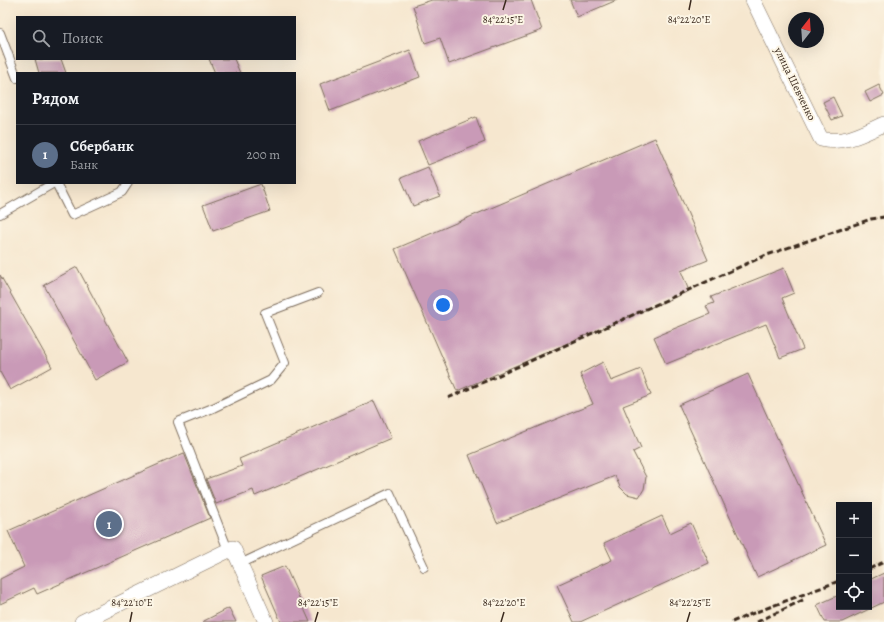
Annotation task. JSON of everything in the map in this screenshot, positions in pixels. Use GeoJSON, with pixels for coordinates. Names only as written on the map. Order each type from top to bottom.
{"type":"FeatureCollection","features":[{"type":"Feature","properties":{"kind":"street","name":"улица Шевченко"},"geometry":{"type":"LineString","coordinates":[[757,1],[821,139],[831,141],[854,137],[884,124]]}},
{"type":"Feature","properties":{"kind":"street"},"geometry":{"type":"LineString","coordinates":[[86,621],[233,548],[266,622]]}},
{"type":"Feature","properties":{"kind":"lane"},"geometry":{"type":"LineString","coordinates":[[0,33],[16,75]]}},
{"type":"Feature","properties":{"kind":"lane"},"geometry":{"type":"LineString","coordinates":[[0,214],[53,184]]}},
{"type":"Feature","properties":{"kind":"lane"},"geometry":{"type":"LineString","coordinates":[[56,184],[72,215],[122,192],[127,184]]}},
{"type":"Feature","properties":{"kind":"lane"},"geometry":{"type":"LineString","coordinates":[[228,550],[178,422],[213,408],[271,380],[285,363],[265,312],[318,293]]}},
{"type":"Feature","properties":{"kind":"lane"},"geometry":{"type":"LineString","coordinates":[[240,564],[390,493],[424,567]]}},
{"type":"Feature","properties":{"kind":"building"},"geometry":{"type":"Polygon","coordinates":[[[432,0],[531,0],[542,30],[449,64],[440,38],[425,43],[413,6],[432,0]]]}},
{"type":"Feature","properties":{"kind":"building"},"geometry":{"type":"Polygon","coordinates":[[[570,0],[617,0],[577,17],[570,0]]]}},
{"type":"Feature","properties":{"kind":"building"},"geometry":{"type":"Polygon","coordinates":[[[410,50],[420,77],[330,111],[320,84],[410,50]]]}},
{"type":"Feature","properties":{"kind":"building"},"geometry":{"type":"Polygon","coordinates":[[[35,60],[61,60],[66,72],[39,72],[35,60]]]}},
{"type":"Feature","properties":{"kind":"building"},"geometry":{"type":"Polygon","coordinates":[[[209,60],[234,60],[240,72],[215,72],[209,60]]]}},
{"type":"Feature","properties":{"kind":"building"},"geometry":{"type":"Polygon","coordinates":[[[879,85],[884,95],[870,102],[865,92],[879,85]]]}},
{"type":"Feature","properties":{"kind":"building"},"geometry":{"type":"Polygon","coordinates":[[[833,97],[842,116],[832,120],[823,102],[833,97]]]}},
{"type":"Feature","properties":{"kind":"building"},"geometry":{"type":"Polygon","coordinates":[[[476,117],[485,142],[428,165],[418,141],[476,117]]]}},
{"type":"Feature","properties":{"kind":"building"},"geometry":{"type":"Polygon","coordinates":[[[655,138],[708,260],[681,271],[689,291],[457,391],[395,249],[655,138]]]}},
{"type":"Feature","properties":{"kind":"building"},"geometry":{"type":"Polygon","coordinates":[[[428,167],[440,196],[413,206],[401,178],[428,167]]]}},
{"type":"Feature","properties":{"kind":"building"},"geometry":{"type":"Polygon","coordinates":[[[261,184],[270,211],[213,231],[203,205],[261,184]]]}},
{"type":"Feature","properties":{"kind":"building"},"geometry":{"type":"Polygon","coordinates":[[[77,267],[128,362],[95,380],[44,285],[77,267]]]}},
{"type":"Feature","properties":{"kind":"building"},"geometry":{"type":"Polygon","coordinates":[[[784,268],[794,293],[782,298],[803,349],[780,358],[766,324],[666,364],[654,337],[710,314],[706,306],[714,303],[711,297],[784,268]]]}},
{"type":"Feature","properties":{"kind":"building"},"geometry":{"type":"Polygon","coordinates":[[[0,275],[52,367],[10,390],[0,372],[0,275]]]}},
{"type":"Feature","properties":{"kind":"building"},"geometry":{"type":"Polygon","coordinates":[[[603,362],[611,381],[641,369],[651,395],[623,406],[641,448],[633,452],[646,477],[644,489],[639,497],[627,494],[620,487],[615,476],[497,523],[469,455],[593,404],[580,374],[603,362]]]}},
{"type":"Feature","properties":{"kind":"building"},"geometry":{"type":"Polygon","coordinates":[[[748,374],[826,545],[757,577],[679,405],[748,374]]]}},
{"type":"Feature","properties":{"kind":"building"},"geometry":{"type":"Polygon","coordinates":[[[374,401],[391,438],[255,496],[253,490],[216,504],[206,479],[242,466],[239,459],[374,401]]]}},
{"type":"Feature","properties":{"kind":"building"},"geometry":{"type":"Polygon","coordinates":[[[184,453],[210,518],[37,594],[34,588],[0,604],[0,579],[24,567],[8,531],[184,453]]]}},
{"type":"Feature","properties":{"kind":"building"},"geometry":{"type":"Polygon","coordinates":[[[662,516],[670,533],[691,523],[709,563],[580,622],[574,622],[557,585],[612,560],[604,543],[662,516]]]}},
{"type":"Feature","properties":{"kind":"building"},"geometry":{"type":"Polygon","coordinates":[[[285,566],[310,622],[281,622],[261,576],[285,566]]]}},
{"type":"Feature","properties":{"kind":"building"},"geometry":{"type":"Polygon","coordinates":[[[884,573],[884,602],[872,608],[872,579],[884,573]]]}},
{"type":"Feature","properties":{"kind":"building"},"geometry":{"type":"Polygon","coordinates":[[[836,596],[836,610],[867,610],[842,622],[825,622],[817,605],[836,596]]]}},
{"type":"Feature","properties":{"kind":"building"},"geometry":{"type":"Polygon","coordinates":[[[229,608],[236,622],[202,622],[229,608]]]}},
{"type":"Feature","properties":{"kind":"railway"},"geometry":{"type":"LineString","coordinates":[[448,398],[764,256],[871,219],[884,217]]}},
{"type":"Feature","properties":{"kind":"railway"},"geometry":{"type":"LineString","coordinates":[[872,568],[884,562]]}},
{"type":"Feature","properties":{"kind":"railway"},"geometry":{"type":"LineString","coordinates":[[732,622],[836,582]]}},
{"type":"Feature","properties":{"kind":"railway"},"geometry":{"type":"LineString","coordinates":[[757,622],[805,599]]}},
{"type":"Feature","properties":{"kind":"place","name":"Сбербанк"},"geometry":{"type":"Point","coordinates":[109,524]}}]}
